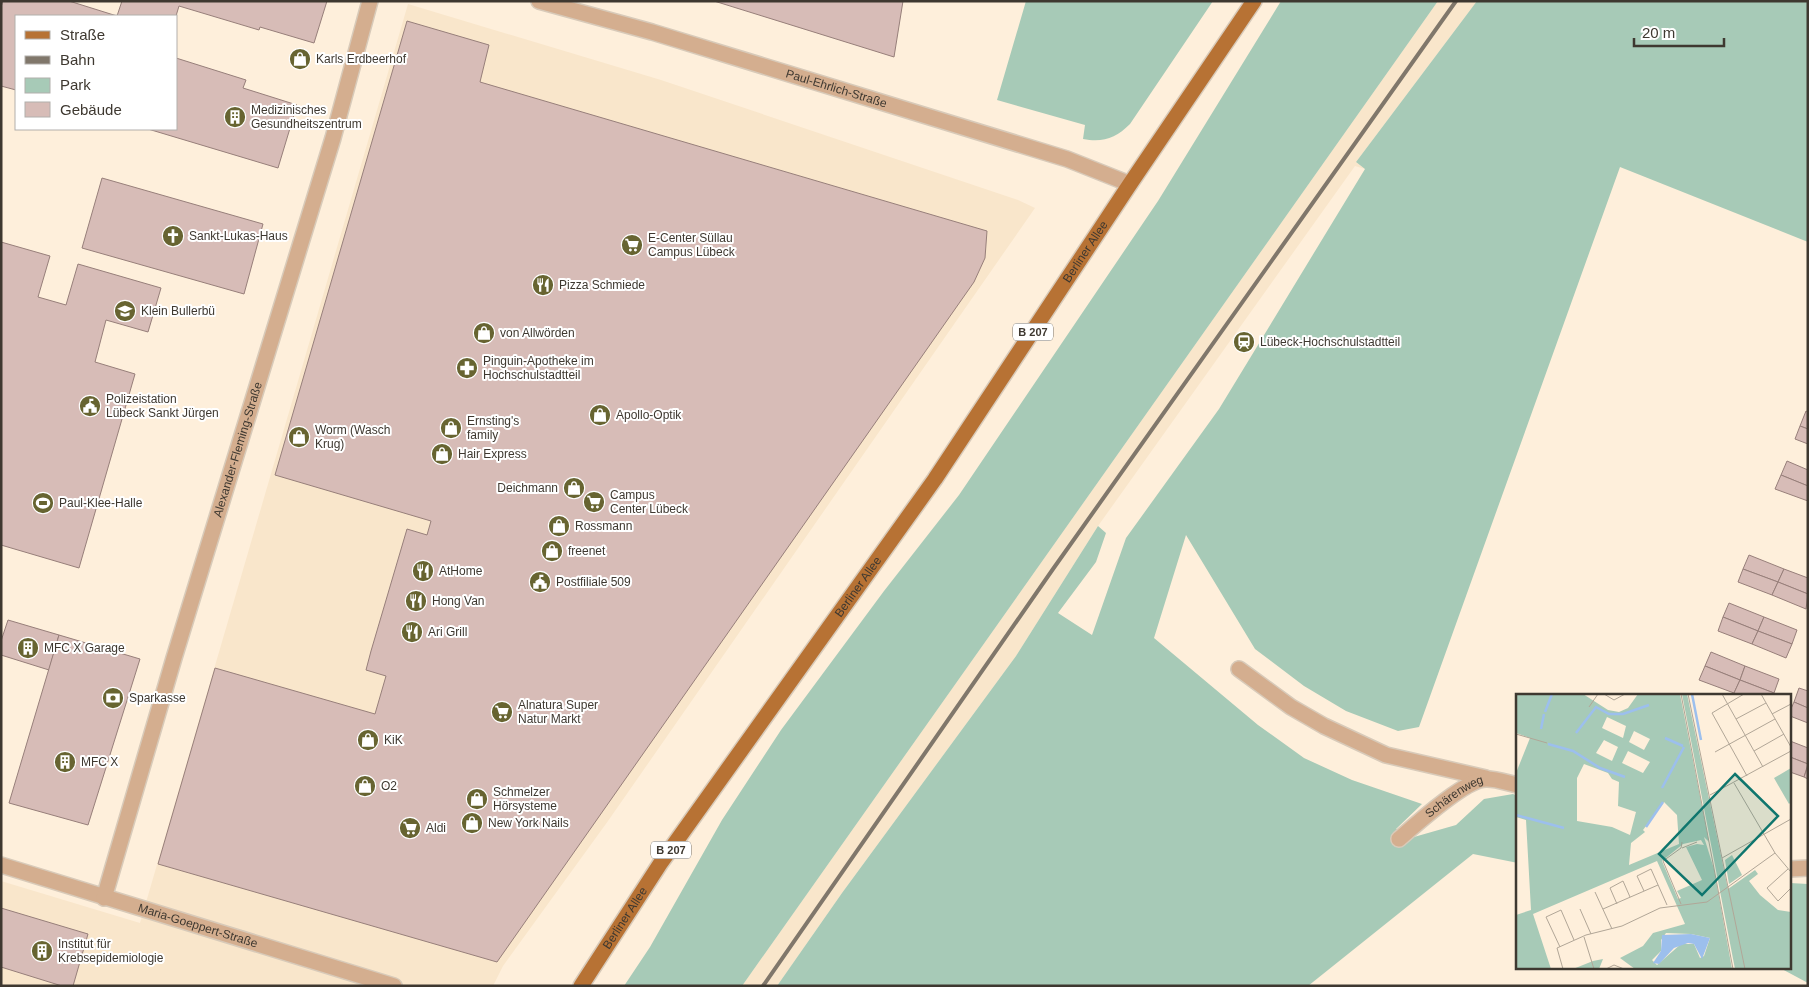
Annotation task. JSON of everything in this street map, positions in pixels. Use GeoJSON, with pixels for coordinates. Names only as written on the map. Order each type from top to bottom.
{"type":"FeatureCollection","features":[{"type":"Feature","properties":{"kind":"main road","name":"B 207"},"geometry":{"type":"LineString","coordinates":[[1130,184],[1254,1]]}},
{"type":"Feature","properties":{"kind":"main road","name":"Berliner Allee"},"geometry":{"type":"LineString","coordinates":[[581,986],[666,857],[935,479],[1130,184]]}},
{"type":"Feature","properties":{"kind":"street","name":"Alexander-Fleming-Straße"},"geometry":{"type":"LineString","coordinates":[[104,898],[174,658],[336,128],[370,1]]}},
{"type":"Feature","properties":{"kind":"street","name":"Paul-Ehrlich-Straße"},"geometry":{"type":"LineString","coordinates":[[539,1],[645,30],[1067,159],[1130,184]]}},
{"type":"Feature","properties":{"kind":"street"},"geometry":{"type":"LineString","coordinates":[[1239,669],[1291,708],[1324,726],[1386,755],[1486,778]]}},
{"type":"Feature","properties":{"kind":"street","name":"Schärenweg"},"geometry":{"type":"LineString","coordinates":[[1399,839],[1426,815],[1462,789],[1486,778],[1516,785]]}},
{"type":"Feature","properties":{"kind":"street","name":"Maria-Goeppert-Straße"},"geometry":{"type":"LineString","coordinates":[[1,865],[394,986]]}},
{"type":"Feature","properties":{"kind":"street"},"geometry":{"type":"LineString","coordinates":[[1792,869],[1808,868]]}},
{"type":"Feature","properties":{"kind":"shaded area"},"geometry":{"type":"Polygon","coordinates":[[[1438,1],[1477,1],[1356,162],[1365,169],[1355,166],[1098,526],[1016,656],[842,893],[777,986],[742,986],[1438,1]]]}},
{"type":"Feature","properties":{"kind":"shaded area","name":"Campus Center Lübeck"},"geometry":{"type":"Polygon","coordinates":[[[408,4],[661,80],[1018,200],[1035,208],[608,821],[503,966],[493,986],[1,986],[1,881],[140,923],[408,4]]]}},
{"type":"Feature","properties":{"kind":"green space"},"geometry":{"type":"Polygon","coordinates":[[[1026,1],[1213,1],[1130,124],[1120,133],[1109,138],[1090,140],[1083,139],[1085,125],[997,100],[1026,1]]]}},
{"type":"Feature","properties":{"kind":"green space"},"geometry":{"type":"Polygon","coordinates":[[[1281,1],[1438,1],[742,986],[624,986],[650,947],[722,820],[781,730],[884,591],[959,495],[1158,201],[1281,1]]]}},
{"type":"Feature","properties":{"kind":"green space"},"geometry":{"type":"Polygon","coordinates":[[[1477,1],[1808,1],[1808,242],[1620,167],[1419,727],[1398,731],[1346,711],[1304,686],[1255,649],[1186,535],[1154,638],[1258,725],[1304,758],[1352,780],[1422,804],[1396,829],[1414,837],[1456,825],[1484,799],[1513,794],[1516,795],[1516,863],[1473,854],[1308,986],[777,986],[842,893],[1016,656],[1098,526],[1106,533],[1096,562],[1058,613],[1092,635],[1126,538],[1219,409],[1365,169],[1356,162],[1477,1]]]}},
{"type":"Feature","properties":{"kind":"green space"},"geometry":{"type":"Polygon","coordinates":[[[1792,883],[1808,884],[1808,983],[1784,970],[1792,970],[1792,883]]]}},
{"type":"Feature","properties":{"kind":"building"},"geometry":{"type":"Polygon","coordinates":[[[3,1],[69,1],[114,15],[15,15],[15,90],[1,86],[1,7],[3,1]]]}},
{"type":"Feature","properties":{"kind":"building"},"geometry":{"type":"Polygon","coordinates":[[[122,1],[327,1],[314,43],[260,27],[259,30],[179,6],[176,15],[117,15],[122,1]]]}},
{"type":"Feature","properties":{"kind":"building"},"geometry":{"type":"Polygon","coordinates":[[[714,1],[903,1],[894,57],[714,1]]]}},
{"type":"Feature","properties":{"kind":"building","name":"Campus Center Lübeck"},"geometry":{"type":"Polygon","coordinates":[[[407,21],[489,45],[480,82],[987,231],[985,258],[974,282],[497,962],[158,864],[215,668],[375,714],[386,676],[366,670],[371,651],[407,529],[427,535],[431,521],[275,475],[407,21]]]}},
{"type":"Feature","properties":{"kind":"building","name":"Medizinisches Gesundheitszentrum"},"geometry":{"type":"Polygon","coordinates":[[[178,59],[246,80],[243,88],[297,105],[278,168],[151,130],[178,130],[178,59]]]}},
{"type":"Feature","properties":{"kind":"building","name":"Sankt-Lukas-Haus"},"geometry":{"type":"Polygon","coordinates":[[[102,178],[263,224],[244,294],[82,248],[102,178]]]}},
{"type":"Feature","properties":{"kind":"building"},"geometry":{"type":"Polygon","coordinates":[[[1,242],[50,256],[38,297],[66,305],[78,264],[161,288],[148,332],[106,320],[95,362],[135,374],[79,568],[1,545],[1,242]]]}},
{"type":"Feature","properties":{"kind":"building"},"geometry":{"type":"Polygon","coordinates":[[[1806,411],[1808,412],[1808,429],[1800,426],[1806,411]]]}},
{"type":"Feature","properties":{"kind":"building"},"geometry":{"type":"Polygon","coordinates":[[[1800,426],[1808,429],[1808,444],[1795,439],[1800,426]]]}},
{"type":"Feature","properties":{"kind":"building"},"geometry":{"type":"Polygon","coordinates":[[[1787,461],[1808,470],[1808,486],[1781,475],[1787,461]]]}},
{"type":"Feature","properties":{"kind":"building"},"geometry":{"type":"Polygon","coordinates":[[[1781,475],[1808,486],[1808,501],[1775,489],[1781,475]]]}},
{"type":"Feature","properties":{"kind":"building"},"geometry":{"type":"Polygon","coordinates":[[[1749,555],[1784,569],[1778,582],[1743,569],[1749,555]]]}},
{"type":"Feature","properties":{"kind":"building"},"geometry":{"type":"Polygon","coordinates":[[[1743,569],[1778,582],[1772,595],[1738,582],[1743,569]]]}},
{"type":"Feature","properties":{"kind":"building"},"geometry":{"type":"Polygon","coordinates":[[[1784,569],[1808,578],[1808,594],[1778,582],[1784,569]]]}},
{"type":"Feature","properties":{"kind":"building"},"geometry":{"type":"Polygon","coordinates":[[[1778,582],[1808,594],[1806,609],[1772,595],[1778,582]]]}},
{"type":"Feature","properties":{"kind":"building"},"geometry":{"type":"Polygon","coordinates":[[[1729,603],[1764,617],[1758,631],[1723,617],[1729,603]]]}},
{"type":"Feature","properties":{"kind":"building"},"geometry":{"type":"Polygon","coordinates":[[[1723,617],[1758,631],[1752,644],[1718,631],[1723,617]]]}},
{"type":"Feature","properties":{"kind":"building"},"geometry":{"type":"Polygon","coordinates":[[[1764,617],[1797,630],[1792,644],[1758,631],[1764,617]]]}},
{"type":"Feature","properties":{"kind":"building","name":"MFC X Garage"},"geometry":{"type":"Polygon","coordinates":[[[8,620],[59,635],[49,670],[1,655],[1,641],[8,620]]]}},
{"type":"Feature","properties":{"kind":"building"},"geometry":{"type":"Polygon","coordinates":[[[1758,631],[1792,644],[1786,658],[1752,644],[1758,631]]]}},
{"type":"Feature","properties":{"kind":"building","name":"MFC X"},"geometry":{"type":"Polygon","coordinates":[[[59,635],[140,659],[88,825],[9,803],[59,635]]]}},
{"type":"Feature","properties":{"kind":"building"},"geometry":{"type":"Polygon","coordinates":[[[1711,652],[1745,666],[1740,680],[1705,666],[1711,652]]]}},
{"type":"Feature","properties":{"kind":"building"},"geometry":{"type":"Polygon","coordinates":[[[1705,666],[1740,680],[1734,693],[1699,680],[1705,666]]]}},
{"type":"Feature","properties":{"kind":"building"},"geometry":{"type":"Polygon","coordinates":[[[1745,666],[1779,679],[1774,693],[1740,680],[1745,666]]]}},
{"type":"Feature","properties":{"kind":"building"},"geometry":{"type":"Polygon","coordinates":[[[1740,680],[1774,693],[1736,694],[1734,693],[1740,680]]]}},
{"type":"Feature","properties":{"kind":"building"},"geometry":{"type":"Polygon","coordinates":[[[1799,688],[1808,691],[1808,708],[1794,702],[1799,688]]]}},
{"type":"Feature","properties":{"kind":"building"},"geometry":{"type":"Polygon","coordinates":[[[1794,702],[1808,708],[1808,723],[1792,717],[1794,702]]]}},
{"type":"Feature","properties":{"kind":"building"},"geometry":{"type":"Polygon","coordinates":[[[1792,742],[1808,748],[1808,764],[1792,758],[1792,742]]]}},
{"type":"Feature","properties":{"kind":"building"},"geometry":{"type":"Polygon","coordinates":[[[1792,758],[1808,764],[1804,777],[1792,773],[1792,758]]]}},
{"type":"Feature","properties":{"kind":"building"},"geometry":{"type":"Polygon","coordinates":[[[1808,766],[1808,779],[1804,777],[1808,766]]]}},
{"type":"Feature","properties":{"kind":"building","name":"Institut für Krebsepidemiologie"},"geometry":{"type":"Polygon","coordinates":[[[1,908],[88,934],[73,986],[62,986],[1,967],[1,908]]]}},
{"type":"Feature","properties":{"kind":"railway"},"geometry":{"type":"LineString","coordinates":[[763,986],[1053,569],[1456,1]]}},
{"type":"Feature","properties":{"kind":"place","name":"Karls Erdbeerhof"},"geometry":{"type":"Point","coordinates":[300,59]}},
{"type":"Feature","properties":{"kind":"place","name":"Medizinisches Gesundheitszentrum"},"geometry":{"type":"Point","coordinates":[235,117]}},
{"type":"Feature","properties":{"kind":"place","name":"Sankt-Lukas-Haus"},"geometry":{"type":"Point","coordinates":[173,236]}},
{"type":"Feature","properties":{"kind":"place","name":"E-Center Süllau Campus Lübeck"},"geometry":{"type":"Point","coordinates":[632,245]}},
{"type":"Feature","properties":{"kind":"place","name":"Pizza Schmiede"},"geometry":{"type":"Point","coordinates":[543,285]}},
{"type":"Feature","properties":{"kind":"place","name":"Klein Bullerbü"},"geometry":{"type":"Point","coordinates":[125,311]}},
{"type":"Feature","properties":{"kind":"place","name":"von Allwörden"},"geometry":{"type":"Point","coordinates":[484,333]}},
{"type":"Feature","properties":{"kind":"place","name":"Lübeck-Hochschulstadtteil"},"geometry":{"type":"Point","coordinates":[1244,342]}},
{"type":"Feature","properties":{"kind":"place","name":"Pinguin-Apotheke im Hochschulstadtteil"},"geometry":{"type":"Point","coordinates":[467,368]}},
{"type":"Feature","properties":{"kind":"place","name":"Polizeistation Lübeck Sankt Jürgen"},"geometry":{"type":"Point","coordinates":[90,406]}},
{"type":"Feature","properties":{"kind":"place","name":"Apollo-Optik"},"geometry":{"type":"Point","coordinates":[600,415]}},
{"type":"Feature","properties":{"kind":"place","name":"Ernsting's family"},"geometry":{"type":"Point","coordinates":[451,428]}},
{"type":"Feature","properties":{"kind":"place","name":"Worm (Wasch Krug)"},"geometry":{"type":"Point","coordinates":[299,437]}},
{"type":"Feature","properties":{"kind":"place","name":"Hair Express"},"geometry":{"type":"Point","coordinates":[442,454]}},
{"type":"Feature","properties":{"kind":"place","name":"Deichmann"},"geometry":{"type":"Point","coordinates":[574,488]}},
{"type":"Feature","properties":{"kind":"place","name":"Campus Center Lübeck"},"geometry":{"type":"Point","coordinates":[594,502]}},
{"type":"Feature","properties":{"kind":"place","name":"Paul-Klee-Halle"},"geometry":{"type":"Point","coordinates":[43,503]}},
{"type":"Feature","properties":{"kind":"place","name":"Rossmann"},"geometry":{"type":"Point","coordinates":[559,526]}},
{"type":"Feature","properties":{"kind":"place","name":"freenet"},"geometry":{"type":"Point","coordinates":[552,551]}},
{"type":"Feature","properties":{"kind":"place","name":"AtHome"},"geometry":{"type":"Point","coordinates":[423,571]}},
{"type":"Feature","properties":{"kind":"place","name":"Postfiliale 509"},"geometry":{"type":"Point","coordinates":[540,582]}},
{"type":"Feature","properties":{"kind":"place","name":"Hong Van"},"geometry":{"type":"Point","coordinates":[416,601]}},
{"type":"Feature","properties":{"kind":"place","name":"Ari Grill"},"geometry":{"type":"Point","coordinates":[412,632]}},
{"type":"Feature","properties":{"kind":"place","name":"MFC X Garage"},"geometry":{"type":"Point","coordinates":[28,648]}},
{"type":"Feature","properties":{"kind":"place","name":"Sparkasse"},"geometry":{"type":"Point","coordinates":[113,698]}},
{"type":"Feature","properties":{"kind":"place","name":"Alnatura Super Natur Markt"},"geometry":{"type":"Point","coordinates":[502,712]}},
{"type":"Feature","properties":{"kind":"place","name":"KiK"},"geometry":{"type":"Point","coordinates":[368,740]}},
{"type":"Feature","properties":{"kind":"place","name":"MFC X"},"geometry":{"type":"Point","coordinates":[65,762]}},
{"type":"Feature","properties":{"kind":"place","name":"O2"},"geometry":{"type":"Point","coordinates":[365,786]}},
{"type":"Feature","properties":{"kind":"place","name":"Schmelzer Hörsysteme"},"geometry":{"type":"Point","coordinates":[477,799]}},
{"type":"Feature","properties":{"kind":"place","name":"New York Nails"},"geometry":{"type":"Point","coordinates":[472,823]}},
{"type":"Feature","properties":{"kind":"place","name":"Aldi"},"geometry":{"type":"Point","coordinates":[410,828]}},
{"type":"Feature","properties":{"kind":"place","name":"Institut für Krebsepidemiologie"},"geometry":{"type":"Point","coordinates":[42,951]}}]}
